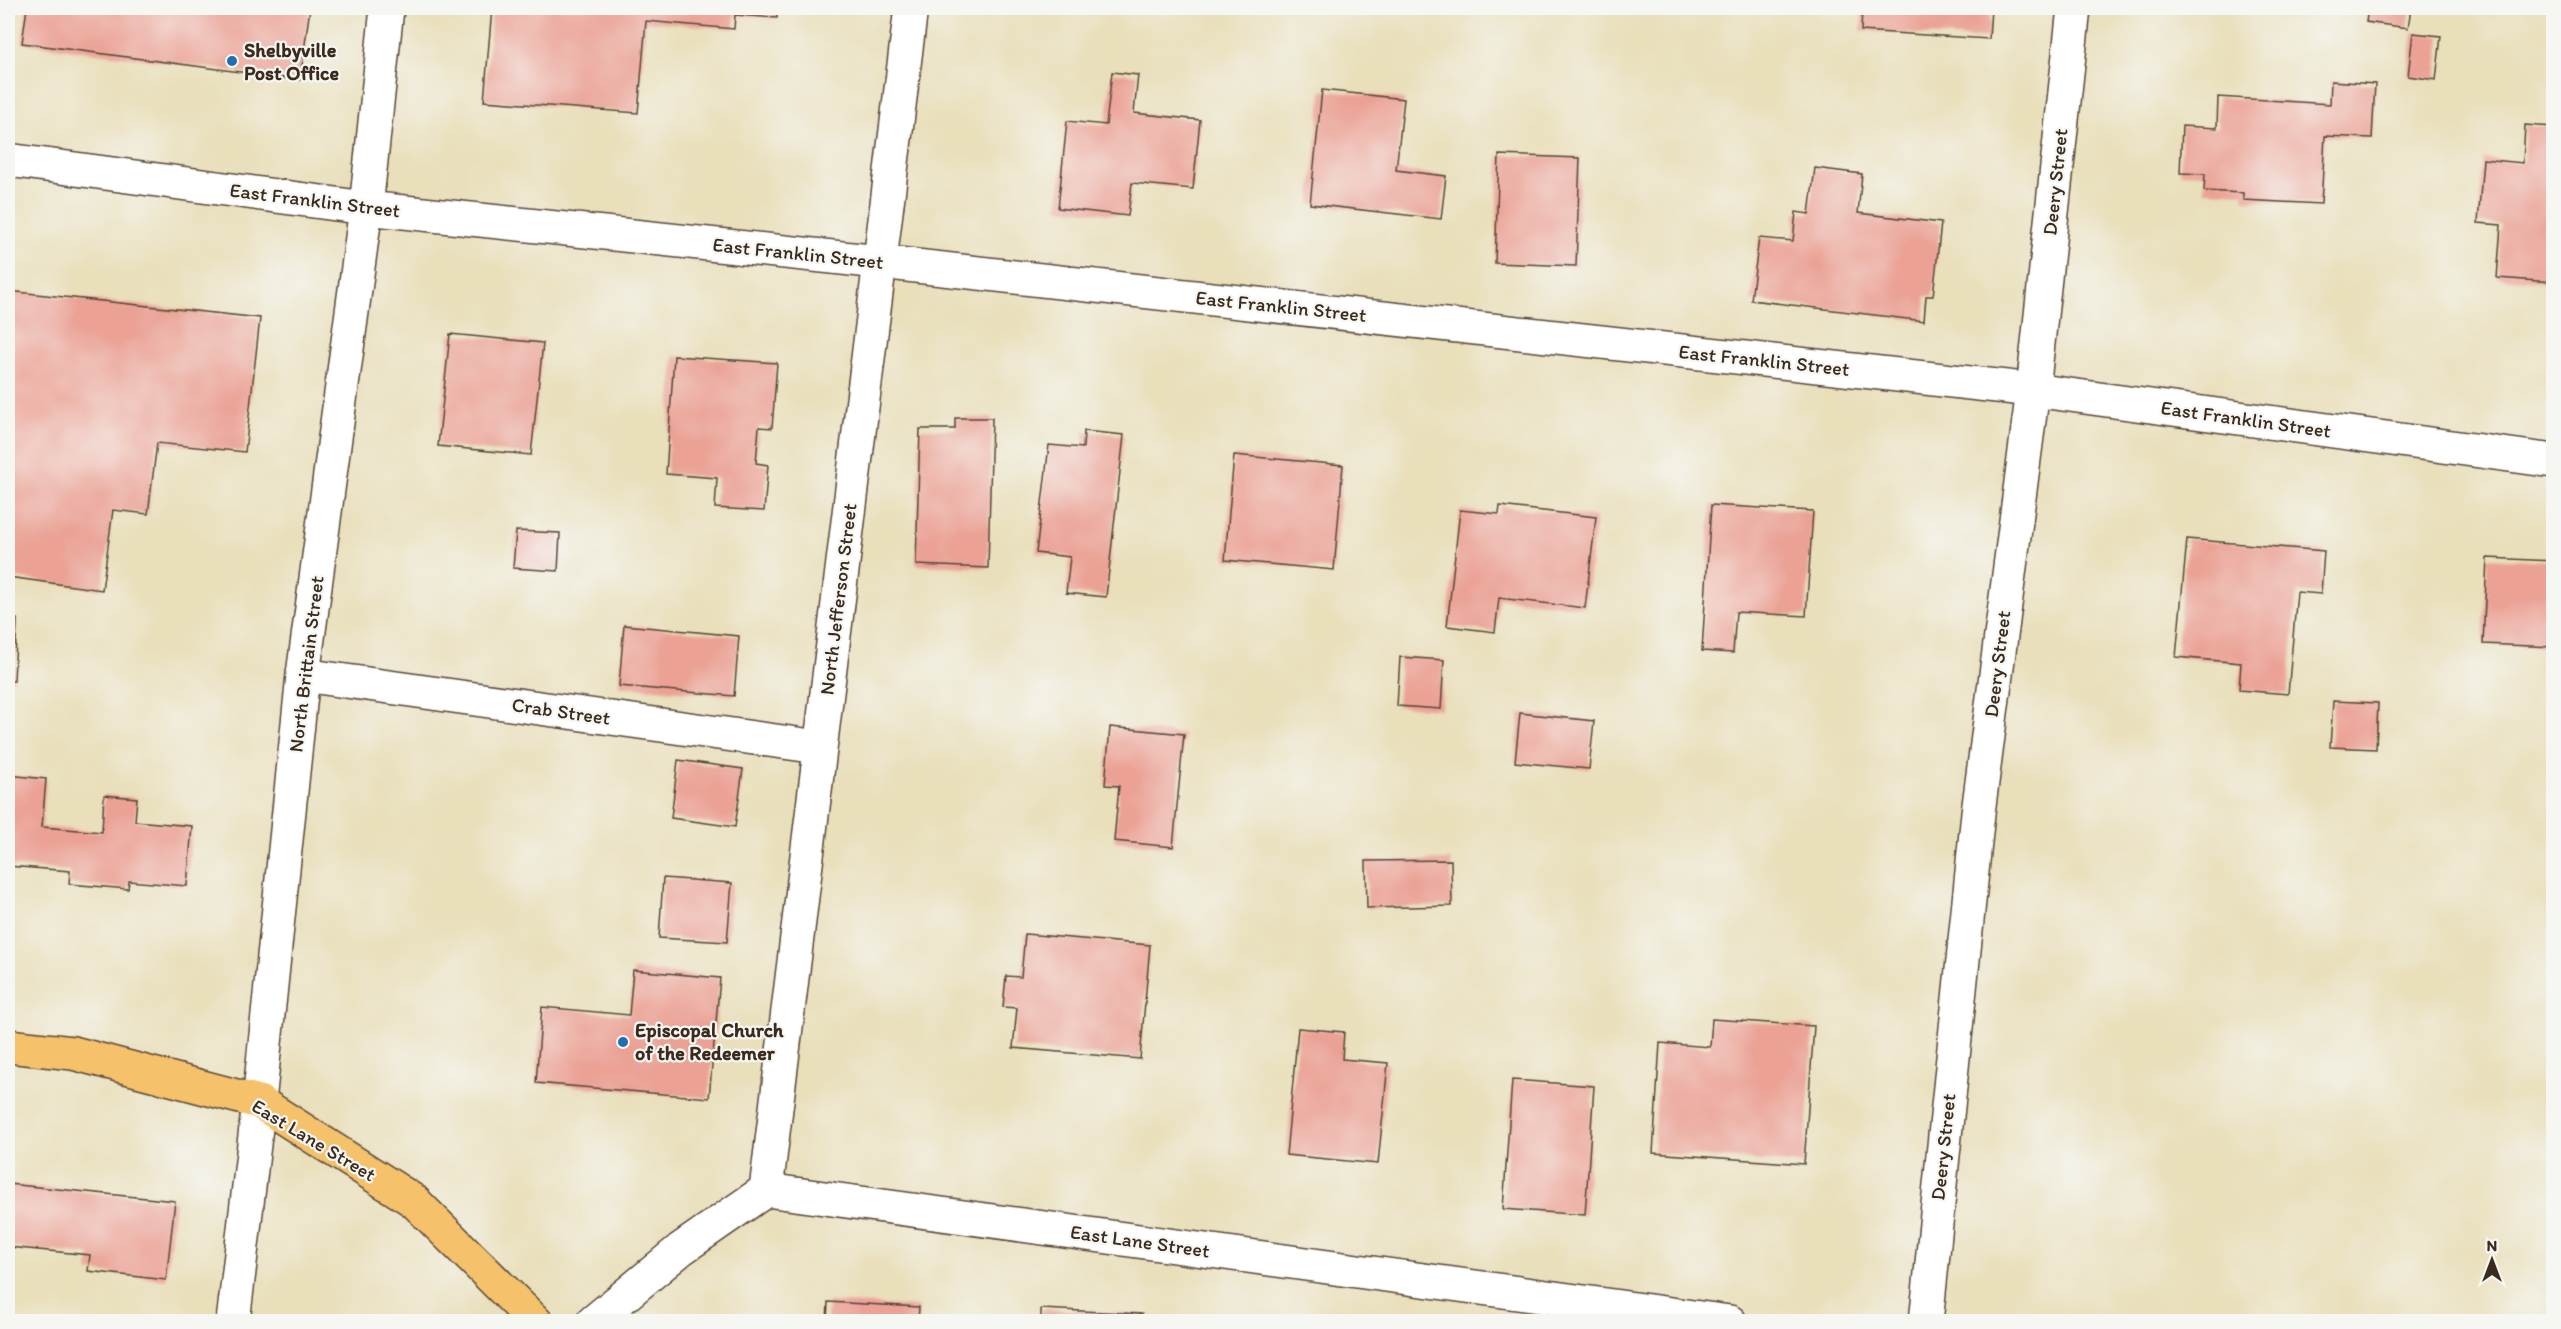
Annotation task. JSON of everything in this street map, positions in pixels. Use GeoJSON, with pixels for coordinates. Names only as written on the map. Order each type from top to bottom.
{"type":"FeatureCollection","features":[{"type":"Feature","properties":{"kind":"main road","name":"East Lane Street"},"geometry":{"type":"LineString","coordinates":[[8,1046],[73,1053],[259,1102],[414,1201],[536,1322]]}},
{"type":"Feature","properties":{"kind":"street","name":"North Brittain Street"},"geometry":{"type":"LineString","coordinates":[[233,1322],[259,1102],[303,675],[366,208],[387,8]]}},
{"type":"Feature","properties":{"kind":"street","name":"North Jefferson Street"},"geometry":{"type":"LineString","coordinates":[[766,1190],[911,8]]}},
{"type":"Feature","properties":{"kind":"street","name":"Deery Street"},"geometry":{"type":"LineString","coordinates":[[1926,1322],[1978,813],[2033,390],[2074,8]]}},
{"type":"Feature","properties":{"kind":"street","name":"East Franklin Street"},"geometry":{"type":"LineString","coordinates":[[8,160],[366,208],[880,262],[2033,390],[2553,461]]}},
{"type":"Feature","properties":{"kind":"street","name":"Crab Street"},"geometry":{"type":"LineString","coordinates":[[303,675],[819,747]]}},
{"type":"Feature","properties":{"kind":"street"},"geometry":{"type":"LineString","coordinates":[[593,1322],[681,1249],[766,1190]]}},
{"type":"Feature","properties":{"kind":"street","name":"East Lane Street"},"geometry":{"type":"LineString","coordinates":[[766,1190],[1730,1322]]}},
{"type":"Feature","properties":{"kind":"building","name":"Shelbyville Post Office"},"geometry":{"type":"Polygon","coordinates":[[[27,8],[310,8],[300,80],[22,43],[27,8]]]}},
{"type":"Feature","properties":{"kind":"building"},"geometry":{"type":"Polygon","coordinates":[[[492,8],[777,8],[777,18],[735,15],[734,29],[646,21],[638,113],[484,101],[492,8]]]}},
{"type":"Feature","properties":{"kind":"building"},"geometry":{"type":"Polygon","coordinates":[[[1862,8],[1991,8],[1989,39],[1861,31],[1862,8]]]}},
{"type":"Feature","properties":{"kind":"building"},"geometry":{"type":"Polygon","coordinates":[[[2368,8],[2411,8],[2408,28],[2366,22],[2368,8]]]}},
{"type":"Feature","properties":{"kind":"building"},"geometry":{"type":"Polygon","coordinates":[[[2413,33],[2441,36],[2436,80],[2408,76],[2413,33]]]}},
{"type":"Feature","properties":{"kind":"building"},"geometry":{"type":"Polygon","coordinates":[[[1112,72],[1138,75],[1134,113],[1200,120],[1193,189],[1132,183],[1128,216],[1058,208],[1067,121],[1106,125],[1112,72]]]}},
{"type":"Feature","properties":{"kind":"building"},"geometry":{"type":"Polygon","coordinates":[[[2331,81],[2375,84],[2372,138],[2325,136],[2321,204],[2243,200],[2243,193],[2204,191],[2205,174],[2180,173],[2182,126],[2217,128],[2218,97],[2330,104],[2331,81]]]}},
{"type":"Feature","properties":{"kind":"building"},"geometry":{"type":"Polygon","coordinates":[[[1322,90],[1404,99],[1396,170],[1446,176],[1441,219],[1310,204],[1322,90]]]}},
{"type":"Feature","properties":{"kind":"building"},"geometry":{"type":"Polygon","coordinates":[[[2525,125],[2554,127],[2554,282],[2497,278],[2501,225],[2478,223],[2483,159],[2523,163],[2525,125]]]}},
{"type":"Feature","properties":{"kind":"building"},"geometry":{"type":"Polygon","coordinates":[[[1499,155],[1580,158],[1576,266],[1495,263],[1499,155]]]}},
{"type":"Feature","properties":{"kind":"building"},"geometry":{"type":"Polygon","coordinates":[[[1815,168],[1862,174],[1858,213],[1941,223],[1933,296],[1926,296],[1924,321],[1751,300],[1759,238],[1793,241],[1796,212],[1809,214],[1815,168]]]}},
{"type":"Feature","properties":{"kind":"building"},"geometry":{"type":"Polygon","coordinates":[[[8,291],[260,318],[245,452],[157,443],[148,514],[113,510],[102,590],[8,577],[8,291]]]}},
{"type":"Feature","properties":{"kind":"building"},"geometry":{"type":"Polygon","coordinates":[[[450,334],[543,343],[531,455],[438,446],[450,334]]]}},
{"type":"Feature","properties":{"kind":"building"},"geometry":{"type":"Polygon","coordinates":[[[674,356],[777,363],[772,428],[759,427],[756,463],[768,465],[764,511],[715,508],[717,478],[666,474],[674,356]]]}},
{"type":"Feature","properties":{"kind":"building"},"geometry":{"type":"Polygon","coordinates":[[[955,418],[992,418],[988,568],[916,565],[920,429],[955,429],[955,418]]]}},
{"type":"Feature","properties":{"kind":"building"},"geometry":{"type":"Polygon","coordinates":[[[1084,431],[1124,435],[1106,597],[1066,593],[1070,557],[1036,553],[1049,445],[1083,448],[1084,431]]]}},
{"type":"Feature","properties":{"kind":"building"},"geometry":{"type":"Polygon","coordinates":[[[1234,455],[1343,465],[1334,570],[1225,560],[1234,455]]]}},
{"type":"Feature","properties":{"kind":"building"},"geometry":{"type":"Polygon","coordinates":[[[1711,505],[1813,511],[1806,616],[1736,612],[1733,653],[1702,651],[1711,505]]]}},
{"type":"Feature","properties":{"kind":"building"},"geometry":{"type":"Polygon","coordinates":[[[1500,506],[1596,517],[1585,608],[1499,598],[1495,632],[1447,626],[1460,510],[1499,514],[1500,506]]]}},
{"type":"Feature","properties":{"kind":"building"},"geometry":{"type":"Polygon","coordinates":[[[516,531],[560,533],[558,571],[513,568],[516,531]]]}},
{"type":"Feature","properties":{"kind":"building"},"geometry":{"type":"Polygon","coordinates":[[[2187,539],[2324,551],[2321,594],[2297,592],[2288,694],[2239,690],[2241,663],[2176,657],[2187,539]]]}},
{"type":"Feature","properties":{"kind":"building"},"geometry":{"type":"Polygon","coordinates":[[[2487,558],[2554,561],[2554,647],[2483,644],[2487,558]]]}},
{"type":"Feature","properties":{"kind":"building"},"geometry":{"type":"Polygon","coordinates":[[[8,618],[17,619],[14,681],[8,681],[8,618]]]}},
{"type":"Feature","properties":{"kind":"building"},"geometry":{"type":"Polygon","coordinates":[[[624,625],[739,636],[734,696],[619,686],[624,625]]]}},
{"type":"Feature","properties":{"kind":"building"},"geometry":{"type":"Polygon","coordinates":[[[1400,657],[1444,660],[1441,709],[1397,706],[1400,657]]]}},
{"type":"Feature","properties":{"kind":"building"},"geometry":{"type":"Polygon","coordinates":[[[2333,701],[2378,703],[2376,749],[2330,747],[2333,701]]]}},
{"type":"Feature","properties":{"kind":"building"},"geometry":{"type":"Polygon","coordinates":[[[1520,713],[1594,721],[1589,769],[1515,762],[1520,713]]]}},
{"type":"Feature","properties":{"kind":"building"},"geometry":{"type":"Polygon","coordinates":[[[1110,727],[1184,734],[1173,847],[1114,841],[1119,786],[1105,785],[1110,727]]]}},
{"type":"Feature","properties":{"kind":"building"},"geometry":{"type":"Polygon","coordinates":[[[678,760],[743,769],[735,827],[671,818],[678,760]]]}},
{"type":"Feature","properties":{"kind":"building"},"geometry":{"type":"Polygon","coordinates":[[[8,775],[46,779],[42,827],[102,832],[104,795],[137,798],[135,821],[192,826],[187,886],[129,881],[128,889],[69,884],[70,871],[8,866],[8,775]]]}},
{"type":"Feature","properties":{"kind":"building"},"geometry":{"type":"Polygon","coordinates":[[[1451,860],[1452,906],[1367,908],[1366,861],[1451,860]]]}},
{"type":"Feature","properties":{"kind":"building"},"geometry":{"type":"Polygon","coordinates":[[[663,878],[732,883],[727,942],[659,938],[663,878]]]}},
{"type":"Feature","properties":{"kind":"building"},"geometry":{"type":"Polygon","coordinates":[[[1025,934],[1150,945],[1140,1059],[1013,1048],[1017,1008],[1003,1007],[1006,976],[1021,977],[1025,934]]]}},
{"type":"Feature","properties":{"kind":"building"},"geometry":{"type":"Polygon","coordinates":[[[633,970],[720,978],[709,1098],[536,1083],[542,1007],[629,1015],[633,970]]]}},
{"type":"Feature","properties":{"kind":"building"},"geometry":{"type":"Polygon","coordinates":[[[1712,1019],[1814,1026],[1804,1164],[1653,1153],[1660,1043],[1710,1047],[1712,1019]]]}},
{"type":"Feature","properties":{"kind":"building"},"geometry":{"type":"Polygon","coordinates":[[[1298,1028],[1344,1032],[1342,1059],[1388,1063],[1378,1164],[1286,1155],[1298,1028]]]}},
{"type":"Feature","properties":{"kind":"building"},"geometry":{"type":"Polygon","coordinates":[[[1512,1080],[1594,1086],[1585,1215],[1503,1209],[1512,1080]]]}},
{"type":"Feature","properties":{"kind":"building"},"geometry":{"type":"Polygon","coordinates":[[[8,1184],[175,1201],[166,1280],[88,1271],[90,1255],[8,1247],[8,1184]]]}},
{"type":"Feature","properties":{"kind":"building"},"geometry":{"type":"Polygon","coordinates":[[[828,1302],[919,1307],[918,1322],[827,1322],[828,1302]]]}},
{"type":"Feature","properties":{"kind":"building"},"geometry":{"type":"Polygon","coordinates":[[[1041,1309],[1142,1314],[1141,1322],[1041,1322],[1041,1309]]]}},
{"type":"Feature","properties":{"kind":"place","name":"Shelbyville Post Office"},"geometry":{"type":"Point","coordinates":[232,61]}},
{"type":"Feature","properties":{"kind":"place","name":"Episcopal Church of the Redeemer"},"geometry":{"type":"Point","coordinates":[623,1042]}}]}
